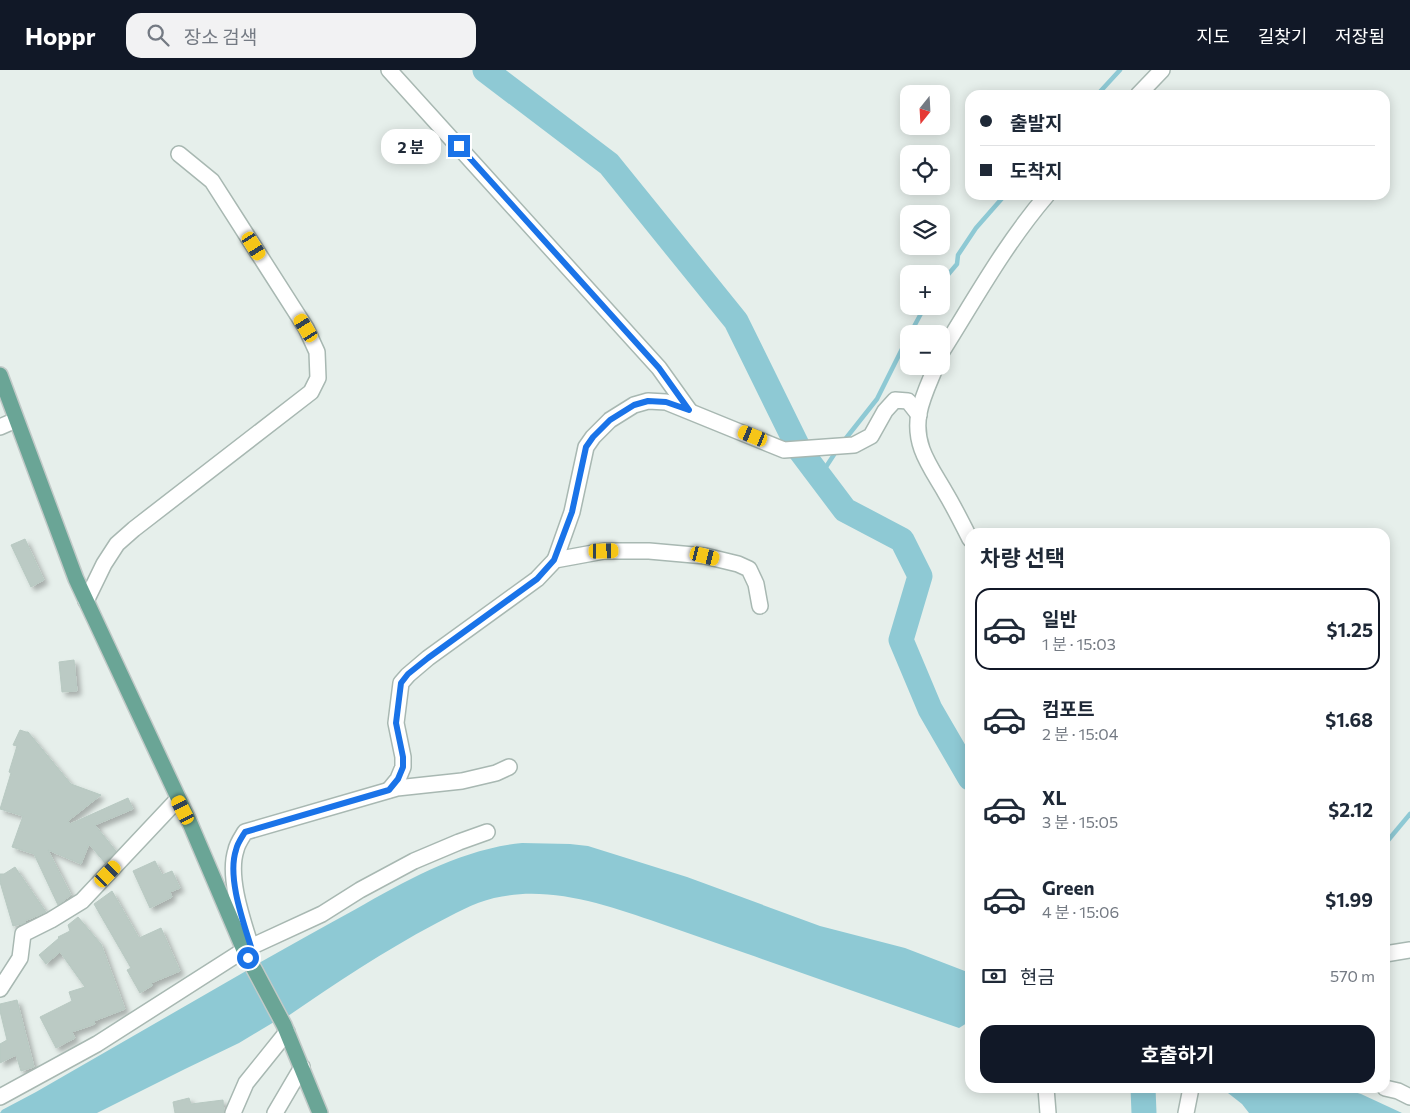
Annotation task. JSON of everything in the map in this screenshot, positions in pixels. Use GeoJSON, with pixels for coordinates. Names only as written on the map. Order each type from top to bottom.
{"type":"FeatureCollection","features":[{"type":"Feature","properties":{"kind":"main road"},"geometry":{"type":"LineString","coordinates":[[0,375],[4,398],[16,420],[72,570],[248,952],[286,1029],[320,1113]]}},
{"type":"Feature","properties":{"kind":"street"},"geometry":{"type":"LineString","coordinates":[[389,70],[659,368],[689,410]]}},
{"type":"Feature","properties":{"kind":"street"},"geometry":{"type":"LineString","coordinates":[[1143,90],[1162,70]]}},
{"type":"Feature","properties":{"kind":"street"},"geometry":{"type":"LineString","coordinates":[[86,601],[104,564],[117,544],[311,392],[318,378],[317,352],[306,328],[212,181],[179,154]]}},
{"type":"Feature","properties":{"kind":"street"},"geometry":{"type":"LineString","coordinates":[[950,338],[1017,231],[1043,200]]}},
{"type":"Feature","properties":{"kind":"street"},"geometry":{"type":"LineString","coordinates":[[933,375],[919,415],[919,442],[925,458],[965,529]]}},
{"type":"Feature","properties":{"kind":"street"},"geometry":{"type":"LineString","coordinates":[[389,790],[398,779],[403,767],[403,757],[396,723],[401,683],[408,674],[428,658],[537,579],[554,560],[572,512],[586,447],[610,420],[634,405],[648,401],[666,402],[784,450],[854,445],[871,436],[885,410],[895,400],[908,401],[919,415]]}},
{"type":"Feature","properties":{"kind":"street"},"geometry":{"type":"LineString","coordinates":[[0,427],[16,420]]}},
{"type":"Feature","properties":{"kind":"street"},"geometry":{"type":"LineString","coordinates":[[554,560],[604,551],[649,550],[705,556],[738,564],[749,569],[756,584],[760,606]]}},
{"type":"Feature","properties":{"kind":"street"},"geometry":{"type":"LineString","coordinates":[[248,952],[233,868],[236,849],[245,832],[396,788],[462,781],[496,773],[508,767]]}},
{"type":"Feature","properties":{"kind":"street"},"geometry":{"type":"LineString","coordinates":[[0,989],[20,958],[23,934],[82,901],[178,799]]}},
{"type":"Feature","properties":{"kind":"street"},"geometry":{"type":"LineString","coordinates":[[0,1097],[97,1044],[248,952],[322,914],[414,860],[487,832]]}},
{"type":"Feature","properties":{"kind":"street"},"geometry":{"type":"LineString","coordinates":[[1390,953],[1410,950]]}},
{"type":"Feature","properties":{"kind":"street"},"geometry":{"type":"LineString","coordinates":[[233,1113],[246,1083],[286,1029]]}},
{"type":"Feature","properties":{"kind":"street"},"geometry":{"type":"LineString","coordinates":[[275,1113],[302,1067]]}},
{"type":"Feature","properties":{"kind":"street"},"geometry":{"type":"LineString","coordinates":[[1390,1089],[1410,1097]]}},
{"type":"Feature","properties":{"kind":"street"},"geometry":{"type":"LineString","coordinates":[[1046,1093],[1048,1113]]}},
{"type":"Feature","properties":{"kind":"street"},"geometry":{"type":"LineString","coordinates":[[1186,1113],[1190,1093]]}},
{"type":"Feature","properties":{"kind":"water"},"geometry":{"type":"Polygon","coordinates":[[[522,843],[588,846],[687,877],[820,926],[905,948],[965,971],[965,1024],[959,1028],[619,910],[578,899],[536,894],[494,898],[456,913],[379,956],[288,1016],[259,963],[415,877],[457,859],[500,846],[522,843]]]}},
{"type":"Feature","properties":{"kind":"water"},"geometry":{"type":"Polygon","coordinates":[[[246,971],[274,1022],[239,1043],[97,1113],[0,1113],[2,1110],[246,971]]]}},
{"type":"Feature","properties":{"kind":"water"},"geometry":{"type":"Polygon","coordinates":[[[1228,1093],[1358,1093],[1402,1113],[1249,1113],[1242,1104],[1228,1093]]]}},
{"type":"Feature","properties":{"kind":"building"},"geometry":{"type":"Polygon","coordinates":[[[25,539],[44,580],[31,587],[11,545],[25,539]]]}},
{"type":"Feature","properties":{"kind":"building"},"geometry":{"type":"Polygon","coordinates":[[[74,660],[77,691],[62,692],[59,662],[74,660]]]}},
{"type":"Feature","properties":{"kind":"building"},"geometry":{"type":"Polygon","coordinates":[[[20,730],[28,732],[71,784],[101,795],[68,821],[70,824],[128,798],[133,809],[95,825],[116,851],[105,863],[89,844],[81,864],[48,850],[71,895],[58,905],[34,854],[12,847],[23,816],[0,809],[17,746],[13,745],[20,730]]]}},
{"type":"Feature","properties":{"kind":"building"},"geometry":{"type":"Polygon","coordinates":[[[155,861],[162,875],[172,871],[180,888],[170,892],[172,897],[150,908],[133,871],[155,861]]]}},
{"type":"Feature","properties":{"kind":"building"},"geometry":{"type":"Polygon","coordinates":[[[15,867],[46,912],[25,921],[25,923],[13,926],[0,882],[0,874],[4,874],[15,867]]]}},
{"type":"Feature","properties":{"kind":"building"},"geometry":{"type":"Polygon","coordinates":[[[112,891],[139,938],[161,928],[180,971],[151,983],[153,985],[140,993],[127,970],[131,968],[94,904],[112,891]]]}},
{"type":"Feature","properties":{"kind":"building"},"geometry":{"type":"Polygon","coordinates":[[[78,917],[101,944],[125,1009],[94,1021],[95,1024],[72,1032],[75,1038],[56,1048],[40,1017],[72,1001],[69,992],[85,987],[60,952],[46,964],[39,955],[58,937],[70,931],[68,925],[78,917]]]}},
{"type":"Feature","properties":{"kind":"building"},"geometry":{"type":"Polygon","coordinates":[[[17,1000],[34,1067],[21,1071],[16,1055],[0,1063],[0,1044],[7,1040],[0,1004],[17,1000]]]}},
{"type":"Feature","properties":{"kind":"building"},"geometry":{"type":"Polygon","coordinates":[[[189,1098],[191,1104],[223,1100],[224,1113],[175,1113],[173,1102],[189,1098]]]}},
{"type":"Feature","properties":{"kind":"waterway"},"geometry":{"type":"LineString","coordinates":[[485,70],[609,164],[736,321],[799,449],[845,510],[902,540],[920,576],[901,640],[930,709],[965,769]]}},
{"type":"Feature","properties":{"kind":"waterway"},"geometry":{"type":"LineString","coordinates":[[1102,90],[1120,70]]}},
{"type":"Feature","properties":{"kind":"waterway"},"geometry":{"type":"LineString","coordinates":[[950,272],[957,264],[958,255],[976,228],[1001,200]]}},
{"type":"Feature","properties":{"kind":"waterway"},"geometry":{"type":"LineString","coordinates":[[915,325],[920,315]]}},
{"type":"Feature","properties":{"kind":"waterway"},"geometry":{"type":"LineString","coordinates":[[843,442],[877,399],[900,353]]}},
{"type":"Feature","properties":{"kind":"waterway"},"geometry":{"type":"LineString","coordinates":[[820,476],[837,450]]}},
{"type":"Feature","properties":{"kind":"waterway"},"geometry":{"type":"LineString","coordinates":[[1390,838],[1410,814]]}},
{"type":"Feature","properties":{"kind":"waterway"},"geometry":{"type":"LineString","coordinates":[[1143,1093],[1144,1113]]}},
{"type":"Feature","properties":{"kind":"route"},"geometry":{"type":"LineString","coordinates":[[248,958],[244,950],[251,947],[239,906],[233,868],[236,849],[245,832],[389,790],[398,779],[403,767],[403,757],[396,723],[401,683],[408,674],[428,658],[537,579],[554,560],[572,512],[586,447],[593,437],[610,420],[634,405],[648,401],[666,402],[689,410],[659,368],[459,146]]}}]}
